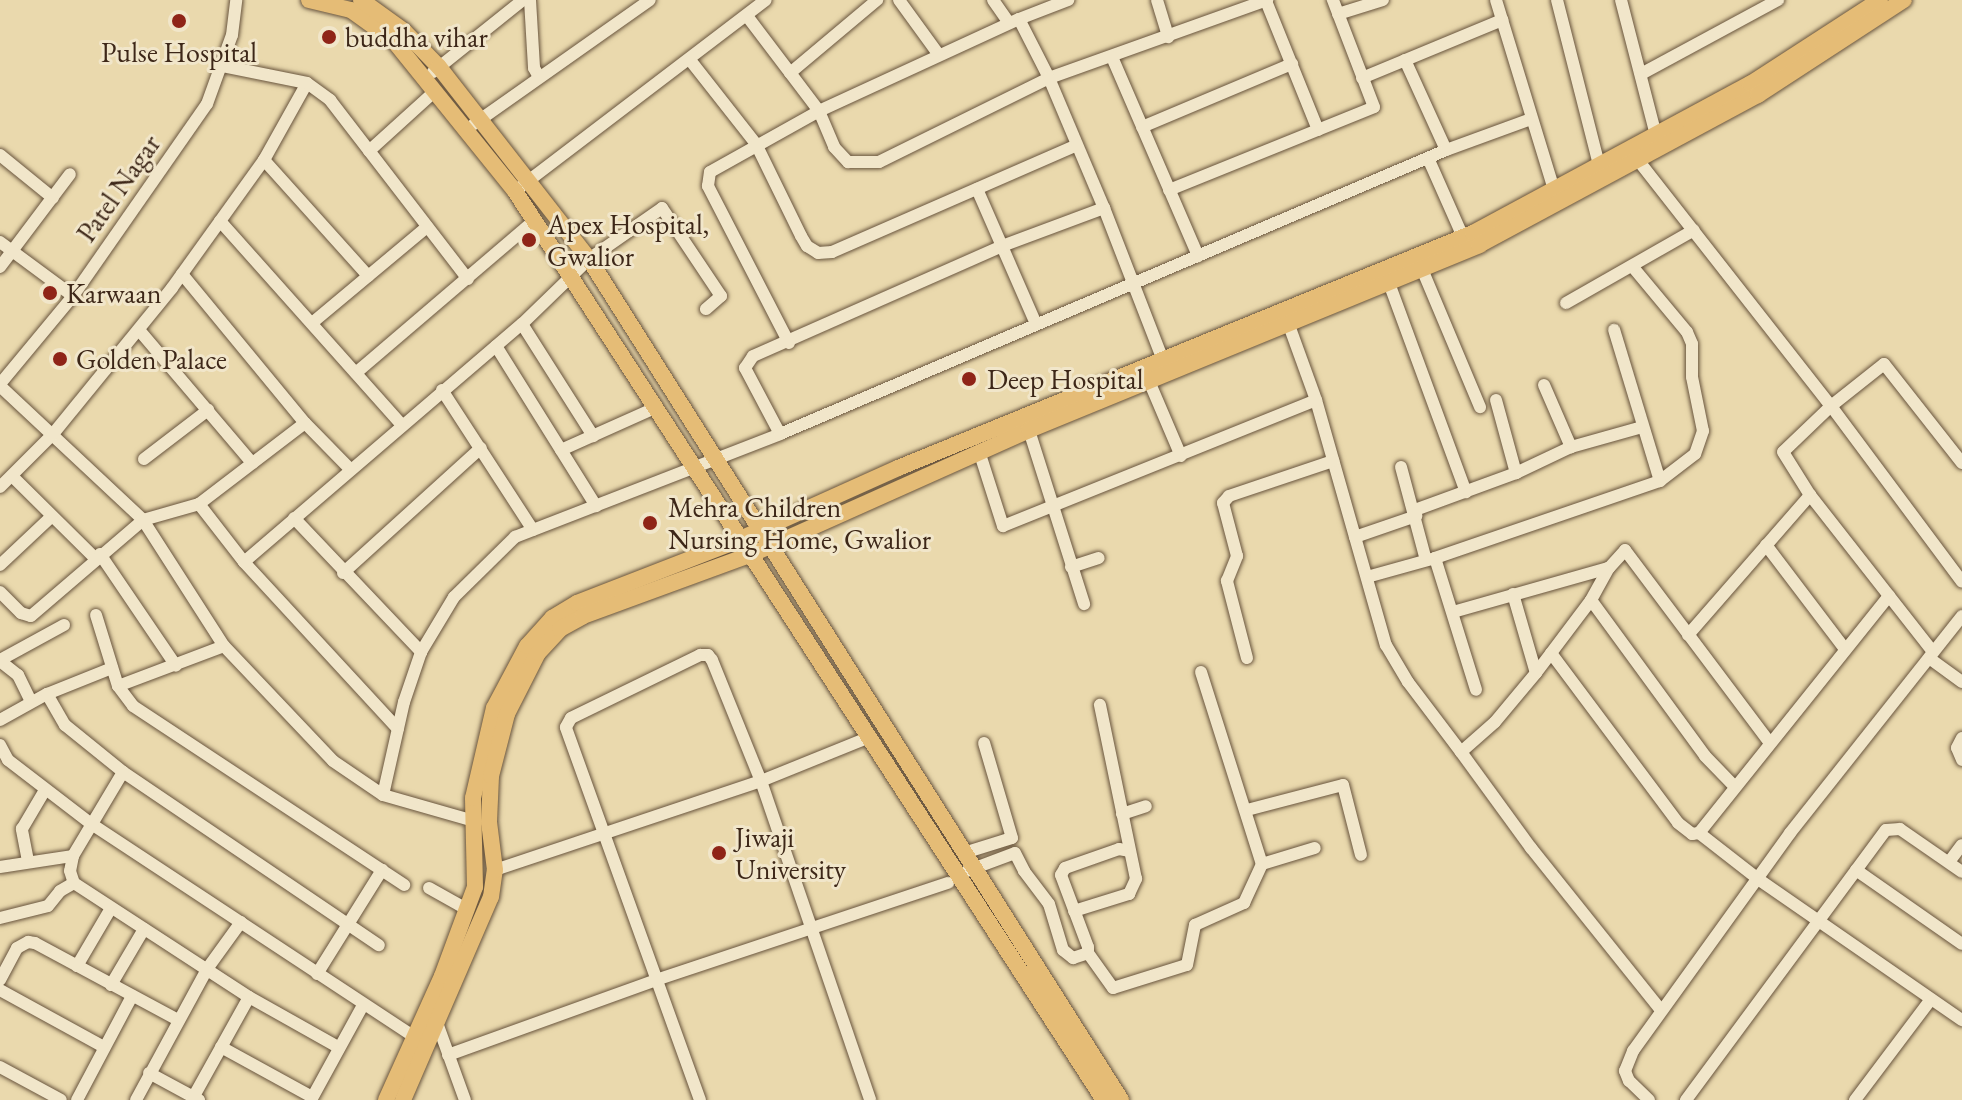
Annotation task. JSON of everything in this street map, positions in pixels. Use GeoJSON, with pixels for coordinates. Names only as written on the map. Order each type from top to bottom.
{"type":"FeatureCollection","features":[{"type":"Feature","properties":{"kind":"main road"},"geometry":{"type":"LineString","coordinates":[[309,0],[351,10],[394,41],[465,132],[522,186],[589,259],[972,860],[1026,955],[1121,1100]]}},
{"type":"Feature","properties":{"kind":"main road"},"geometry":{"type":"LineString","coordinates":[[361,0],[404,31],[481,118],[522,186],[535,220],[870,737],[954,879],[1104,1100]]}},
{"type":"Feature","properties":{"kind":"main road"},"geometry":{"type":"LineString","coordinates":[[403,1100],[420,1040],[468,910],[477,875],[471,820],[484,740],[494,708],[552,618],[577,603],[760,530],[873,479],[1027,423],[1286,317],[1463,237],[1599,165],[1634,155],[1656,135],[1777,68],[1880,0]]}},
{"type":"Feature","properties":{"kind":"main road"},"geometry":{"type":"LineString","coordinates":[[1146,374],[1163,360],[1389,283],[1479,245],[1634,155],[1796,72],[1904,0]]}},
{"type":"Feature","properties":{"kind":"main road"},"geometry":{"type":"LineString","coordinates":[[386,1100],[420,1040],[436,1020],[484,915],[495,870],[489,804],[497,743],[533,650],[583,616],[750,555],[979,451],[1027,423]]}},
{"type":"Feature","properties":{"kind":"main road"},"geometry":{"type":"LineString","coordinates":[[873,479],[879,496]]}},
{"type":"Feature","properties":{"kind":"main road"},"geometry":{"type":"LineString","coordinates":[[474,840],[491,837]]}},
{"type":"Feature","properties":{"kind":"street","name":"Patel Nagar"},"geometry":{"type":"LineString","coordinates":[[0,385],[73,296],[207,104],[232,35],[236,0]]}},
{"type":"Feature","properties":{"kind":"street"},"geometry":{"type":"LineString","coordinates":[[369,151],[429,86],[439,67],[523,0]]}},
{"type":"Feature","properties":{"kind":"street"},"geometry":{"type":"LineString","coordinates":[[530,0],[534,68],[539,77]]}},
{"type":"Feature","properties":{"kind":"street"},"geometry":{"type":"LineString","coordinates":[[465,132],[650,0]]}},
{"type":"Feature","properties":{"kind":"street"},"geometry":{"type":"LineString","coordinates":[[522,186],[766,0]]}},
{"type":"Feature","properties":{"kind":"street"},"geometry":{"type":"LineString","coordinates":[[790,73],[877,0]]}},
{"type":"Feature","properties":{"kind":"street"},"geometry":{"type":"LineString","coordinates":[[899,0],[939,55]]}},
{"type":"Feature","properties":{"kind":"street"},"geometry":{"type":"LineString","coordinates":[[993,0],[1014,21],[1049,78],[1163,360]]}},
{"type":"Feature","properties":{"kind":"street"},"geometry":{"type":"LineString","coordinates":[[789,343],[708,186],[710,172],[819,111],[1014,21],[1068,0]]}},
{"type":"Feature","properties":{"kind":"street"},"geometry":{"type":"LineString","coordinates":[[1157,0],[1168,37]]}},
{"type":"Feature","properties":{"kind":"street"},"geometry":{"type":"LineString","coordinates":[[747,16],[819,111],[834,147],[848,162],[879,162],[1049,78],[1267,0],[1318,130]]}},
{"type":"Feature","properties":{"kind":"street"},"geometry":{"type":"LineString","coordinates":[[1169,190],[1374,107],[1333,0]]}},
{"type":"Feature","properties":{"kind":"street"},"geometry":{"type":"LineString","coordinates":[[1338,14],[1383,0]]}},
{"type":"Feature","properties":{"kind":"street"},"geometry":{"type":"LineString","coordinates":[[1496,0],[1554,190]]}},
{"type":"Feature","properties":{"kind":"street"},"geometry":{"type":"LineString","coordinates":[[1557,0],[1599,165]]}},
{"type":"Feature","properties":{"kind":"street"},"geometry":{"type":"LineString","coordinates":[[1621,0],[1656,135]]}},
{"type":"Feature","properties":{"kind":"street"},"geometry":{"type":"LineString","coordinates":[[1641,74],[1778,0]]}},
{"type":"Feature","properties":{"kind":"street"},"geometry":{"type":"LineString","coordinates":[[1362,78],[1502,20]]}},
{"type":"Feature","properties":{"kind":"street"},"geometry":{"type":"LineString","coordinates":[[1112,57],[1198,256]]}},
{"type":"Feature","properties":{"kind":"street"},"geometry":{"type":"LineString","coordinates":[[690,60],[756,144],[807,246],[818,253],[832,252],[1075,146]]}},
{"type":"Feature","properties":{"kind":"street"},"geometry":{"type":"LineString","coordinates":[[1405,60],[1446,150]]}},
{"type":"Feature","properties":{"kind":"street"},"geometry":{"type":"LineString","coordinates":[[1142,127],[1292,64]]}},
{"type":"Feature","properties":{"kind":"street"},"geometry":{"type":"LineString","coordinates":[[223,66],[307,83],[330,100],[468,279]]}},
{"type":"Feature","properties":{"kind":"street"},"geometry":{"type":"LineString","coordinates":[[0,487],[53,434],[182,274],[264,160],[307,83]]}},
{"type":"Feature","properties":{"kind":"street"},"geometry":{"type":"LineString","coordinates":[[383,795],[398,729],[421,652],[471,577],[515,537],[780,434],[1446,150],[1531,119]]}},
{"type":"Feature","properties":{"kind":"street"},"geometry":{"type":"LineString","coordinates":[[0,155],[53,198]]}},
{"type":"Feature","properties":{"kind":"street"},"geometry":{"type":"LineString","coordinates":[[1634,155],[1831,406],[1962,582]]}},
{"type":"Feature","properties":{"kind":"street"},"geometry":{"type":"LineString","coordinates":[[1428,158],[1463,237]]}},
{"type":"Feature","properties":{"kind":"street"},"geometry":{"type":"LineString","coordinates":[[264,160],[368,276]]}},
{"type":"Feature","properties":{"kind":"street"},"geometry":{"type":"LineString","coordinates":[[0,267],[70,174]]}},
{"type":"Feature","properties":{"kind":"street"},"geometry":{"type":"LineString","coordinates":[[977,189],[1036,324]]}},
{"type":"Feature","properties":{"kind":"street"},"geometry":{"type":"LineString","coordinates":[[244,562],[401,424],[522,324],[589,259],[662,208],[721,296],[706,309]]}},
{"type":"Feature","properties":{"kind":"street"},"geometry":{"type":"LineString","coordinates":[[780,434],[745,368],[753,356],[789,343],[1002,246],[1104,208]]}},
{"type":"Feature","properties":{"kind":"street"},"geometry":{"type":"LineString","coordinates":[[357,372],[535,220]]}},
{"type":"Feature","properties":{"kind":"street"},"geometry":{"type":"LineString","coordinates":[[220,221],[401,424]]}},
{"type":"Feature","properties":{"kind":"street"},"geometry":{"type":"LineString","coordinates":[[312,323],[427,227]]}},
{"type":"Feature","properties":{"kind":"street"},"geometry":{"type":"LineString","coordinates":[[1566,303],[1694,230]]}},
{"type":"Feature","properties":{"kind":"street"},"geometry":{"type":"LineString","coordinates":[[0,242],[73,296]]}},
{"type":"Feature","properties":{"kind":"street"},"geometry":{"type":"LineString","coordinates":[[1367,577],[1430,559],[1660,481],[1695,454],[1703,431],[1687,332],[1632,266]]}},
{"type":"Feature","properties":{"kind":"street"},"geometry":{"type":"LineString","coordinates":[[1422,269],[1480,407]]}},
{"type":"Feature","properties":{"kind":"street"},"geometry":{"type":"LineString","coordinates":[[182,274],[305,423],[350,469]]}},
{"type":"Feature","properties":{"kind":"street"},"geometry":{"type":"LineString","coordinates":[[1389,283],[1437,406],[1466,492]]}},
{"type":"Feature","properties":{"kind":"street"},"geometry":{"type":"LineString","coordinates":[[1286,317],[1316,400],[1386,645],[1408,682],[1531,848],[1661,1010]]}},
{"type":"Feature","properties":{"kind":"street"},"geometry":{"type":"LineString","coordinates":[[522,324],[593,436]]}},
{"type":"Feature","properties":{"kind":"street"},"geometry":{"type":"LineString","coordinates":[[139,330],[252,463]]}},
{"type":"Feature","properties":{"kind":"street"},"geometry":{"type":"LineString","coordinates":[[1614,330],[1660,481]]}},
{"type":"Feature","properties":{"kind":"street"},"geometry":{"type":"LineString","coordinates":[[496,346],[596,506]]}},
{"type":"Feature","properties":{"kind":"street"},"geometry":{"type":"LineString","coordinates":[[1962,463],[1884,364],[1831,406],[1783,452],[1810,495],[1931,655],[1962,682]]}},
{"type":"Feature","properties":{"kind":"street"},"geometry":{"type":"LineString","coordinates":[[1146,374],[1181,456]]}},
{"type":"Feature","properties":{"kind":"street"},"geometry":{"type":"LineString","coordinates":[[0,385],[143,520],[224,646],[333,761],[383,795],[471,820]]}},
{"type":"Feature","properties":{"kind":"street"},"geometry":{"type":"LineString","coordinates":[[1544,385],[1571,447]]}},
{"type":"Feature","properties":{"kind":"street"},"geometry":{"type":"LineString","coordinates":[[442,390],[533,530]]}},
{"type":"Feature","properties":{"kind":"street"},"geometry":{"type":"LineString","coordinates":[[979,451],[1003,526],[1316,400]]}},
{"type":"Feature","properties":{"kind":"street"},"geometry":{"type":"LineString","coordinates":[[1496,400],[1516,473]]}},
{"type":"Feature","properties":{"kind":"street"},"geometry":{"type":"LineString","coordinates":[[561,450],[657,407]]}},
{"type":"Feature","properties":{"kind":"street"},"geometry":{"type":"LineString","coordinates":[[144,459],[208,410]]}},
{"type":"Feature","properties":{"kind":"street"},"geometry":{"type":"LineString","coordinates":[[0,592],[21,613],[31,616],[97,556],[143,520],[199,504],[305,423]]}},
{"type":"Feature","properties":{"kind":"street"},"geometry":{"type":"LineString","coordinates":[[1027,423],[1084,604]]}},
{"type":"Feature","properties":{"kind":"street"},"geometry":{"type":"LineString","coordinates":[[1355,537],[1516,473],[1571,447],[1642,427]]}},
{"type":"Feature","properties":{"kind":"street"},"geometry":{"type":"LineString","coordinates":[[343,573],[481,448]]}},
{"type":"Feature","properties":{"kind":"street"},"geometry":{"type":"LineString","coordinates":[[1247,658],[1227,581],[1237,556],[1223,503],[1229,496],[1333,461]]}},
{"type":"Feature","properties":{"kind":"street"},"geometry":{"type":"LineString","coordinates":[[1401,467],[1430,559],[1453,612],[1476,690]]}},
{"type":"Feature","properties":{"kind":"street"},"geometry":{"type":"LineString","coordinates":[[12,476],[97,556],[176,666]]}},
{"type":"Feature","properties":{"kind":"street"},"geometry":{"type":"LineString","coordinates":[[1688,635],[1810,495]]}},
{"type":"Feature","properties":{"kind":"street"},"geometry":{"type":"LineString","coordinates":[[199,504],[244,562],[398,729]]}},
{"type":"Feature","properties":{"kind":"street"},"geometry":{"type":"LineString","coordinates":[[0,565],[52,516]]}},
{"type":"Feature","properties":{"kind":"street"},"geometry":{"type":"LineString","coordinates":[[294,518],[421,652]]}},
{"type":"Feature","properties":{"kind":"street"},"geometry":{"type":"LineString","coordinates":[[1766,545],[1845,649]]}},
{"type":"Feature","properties":{"kind":"street"},"geometry":{"type":"LineString","coordinates":[[1461,752],[1495,722],[1536,673],[1591,600],[1609,568],[1625,550],[1769,742]]}},
{"type":"Feature","properties":{"kind":"street"},"geometry":{"type":"LineString","coordinates":[[1071,567],[1099,558]]}},
{"type":"Feature","properties":{"kind":"street"},"geometry":{"type":"LineString","coordinates":[[1453,612],[1609,568]]}},
{"type":"Feature","properties":{"kind":"street"},"geometry":{"type":"LineString","coordinates":[[1513,594],[1536,673]]}},
{"type":"Feature","properties":{"kind":"street"},"geometry":{"type":"LineString","coordinates":[[1551,653],[1678,823],[1692,834],[1699,833],[1889,596]]}},
{"type":"Feature","properties":{"kind":"street"},"geometry":{"type":"LineString","coordinates":[[1591,600],[1705,756],[1735,787]]}},
{"type":"Feature","properties":{"kind":"street"},"geometry":{"type":"LineString","coordinates":[[96,615],[118,686],[133,706],[404,885]]}},
{"type":"Feature","properties":{"kind":"street"},"geometry":{"type":"LineString","coordinates":[[1649,1100],[1629,1081],[1625,1071],[1633,1051],[1758,879],[1962,616]]}},
{"type":"Feature","properties":{"kind":"street"},"geometry":{"type":"LineString","coordinates":[[31,702],[25,684],[0,660],[64,625]]}},
{"type":"Feature","properties":{"kind":"street"},"geometry":{"type":"LineString","coordinates":[[118,686],[224,646]]}},
{"type":"Feature","properties":{"kind":"street"},"geometry":{"type":"LineString","coordinates":[[700,1100],[604,836],[567,723],[571,718],[700,655],[708,655],[761,781],[870,1100]]}},
{"type":"Feature","properties":{"kind":"street"},"geometry":{"type":"LineString","coordinates":[[0,720],[47,694],[112,668]]}},
{"type":"Feature","properties":{"kind":"street"},"geometry":{"type":"LineString","coordinates":[[1129,851],[1119,849],[1065,868],[1061,875],[1088,953],[1113,988],[1187,965],[1195,925],[1244,903],[1262,864],[1201,672]]}},
{"type":"Feature","properties":{"kind":"street"},"geometry":{"type":"LineString","coordinates":[[47,694],[65,725],[123,772],[379,945]]}},
{"type":"Feature","properties":{"kind":"street"},"geometry":{"type":"LineString","coordinates":[[1074,911],[1134,891],[1136,879],[1100,705]]}},
{"type":"Feature","properties":{"kind":"street"},"geometry":{"type":"LineString","coordinates":[[495,870],[761,781],[870,737]]}},
{"type":"Feature","properties":{"kind":"street"},"geometry":{"type":"LineString","coordinates":[[1962,738],[1957,748],[1962,760]]}},
{"type":"Feature","properties":{"kind":"street"},"geometry":{"type":"LineString","coordinates":[[984,743],[1015,853],[1024,871],[1049,904],[1063,950],[1073,958],[1088,953]]}},
{"type":"Feature","properties":{"kind":"street"},"geometry":{"type":"LineString","coordinates":[[0,745],[4,764],[420,1040]]}},
{"type":"Feature","properties":{"kind":"street"},"geometry":{"type":"LineString","coordinates":[[123,772],[73,856],[70,871],[74,883],[249,997],[338,1047]]}},
{"type":"Feature","properties":{"kind":"street"},"geometry":{"type":"LineString","coordinates":[[1247,810],[1343,785],[1361,855]]}},
{"type":"Feature","properties":{"kind":"street"},"geometry":{"type":"LineString","coordinates":[[28,861],[22,829],[45,790]]}},
{"type":"Feature","properties":{"kind":"street"},"geometry":{"type":"LineString","coordinates":[[1122,814],[1146,806]]}},
{"type":"Feature","properties":{"kind":"street"},"geometry":{"type":"LineString","coordinates":[[1686,1100],[1856,870],[1892,827],[1908,834],[1962,872]]}},
{"type":"Feature","properties":{"kind":"street"},"geometry":{"type":"LineString","coordinates":[[1699,833],[1758,879],[1962,1020]]}},
{"type":"Feature","properties":{"kind":"street"},"geometry":{"type":"LineString","coordinates":[[448,1055],[656,980],[814,930],[954,879],[972,860],[1012,838]]}},
{"type":"Feature","properties":{"kind":"street"},"geometry":{"type":"LineString","coordinates":[[1949,862],[1962,845]]}},
{"type":"Feature","properties":{"kind":"street"},"geometry":{"type":"LineString","coordinates":[[1262,864],[1315,848]]}},
{"type":"Feature","properties":{"kind":"street"},"geometry":{"type":"LineString","coordinates":[[972,860],[1015,853]]}},
{"type":"Feature","properties":{"kind":"street"},"geometry":{"type":"LineString","coordinates":[[0,867],[73,856]]}},
{"type":"Feature","properties":{"kind":"street"},"geometry":{"type":"LineString","coordinates":[[317,974],[382,870]]}},
{"type":"Feature","properties":{"kind":"street"},"geometry":{"type":"LineString","coordinates":[[1856,870],[1962,944]]}},
{"type":"Feature","properties":{"kind":"street"},"geometry":{"type":"LineString","coordinates":[[0,918],[48,906],[60,891],[74,883]]}},
{"type":"Feature","properties":{"kind":"street"},"geometry":{"type":"LineString","coordinates":[[429,888],[468,910]]}},
{"type":"Feature","properties":{"kind":"street"},"geometry":{"type":"LineString","coordinates":[[77,966],[111,908]]}},
{"type":"Feature","properties":{"kind":"street"},"geometry":{"type":"LineString","coordinates":[[136,1100],[207,969],[241,922]]}},
{"type":"Feature","properties":{"kind":"street"},"geometry":{"type":"LineString","coordinates":[[111,985],[144,929]]}},
{"type":"Feature","properties":{"kind":"street"},"geometry":{"type":"LineString","coordinates":[[0,980],[17,948],[28,942],[178,1020]]}},
{"type":"Feature","properties":{"kind":"street"},"geometry":{"type":"LineString","coordinates":[[0,990],[104,1047]]}},
{"type":"Feature","properties":{"kind":"street"},"geometry":{"type":"LineString","coordinates":[[77,1100],[132,996]]}},
{"type":"Feature","properties":{"kind":"street"},"geometry":{"type":"LineString","coordinates":[[149,1073],[197,1098],[249,997]]}},
{"type":"Feature","properties":{"kind":"street"},"geometry":{"type":"LineString","coordinates":[[1855,1100],[1931,999]]}},
{"type":"Feature","properties":{"kind":"street"},"geometry":{"type":"LineString","coordinates":[[221,1047],[311,1098],[363,1005]]}},
{"type":"Feature","properties":{"kind":"street"},"geometry":{"type":"LineString","coordinates":[[436,1020],[465,1100]]}},
{"type":"Feature","properties":{"kind":"street"},"geometry":{"type":"LineString","coordinates":[[0,1067],[61,1100]]}},
{"type":"Feature","properties":{"kind":"place","name":"Pulse Hospital"},"geometry":{"type":"Point","coordinates":[179,21]}},
{"type":"Feature","properties":{"kind":"place","name":"buddha vihar"},"geometry":{"type":"Point","coordinates":[329,37]}},
{"type":"Feature","properties":{"kind":"place","name":"Apex Hospital, Gwalior"},"geometry":{"type":"Point","coordinates":[529,240]}},
{"type":"Feature","properties":{"kind":"place","name":"Karwaan"},"geometry":{"type":"Point","coordinates":[50,293]}},
{"type":"Feature","properties":{"kind":"place","name":"Golden Palace"},"geometry":{"type":"Point","coordinates":[60,359]}},
{"type":"Feature","properties":{"kind":"place","name":"Deep Hospital"},"geometry":{"type":"Point","coordinates":[969,379]}},
{"type":"Feature","properties":{"kind":"place","name":"Mehra Children Nursing Home, Gwalior"},"geometry":{"type":"Point","coordinates":[650,523]}},
{"type":"Feature","properties":{"kind":"place","name":"Jiwaji University"},"geometry":{"type":"Point","coordinates":[719,853]}}]}
